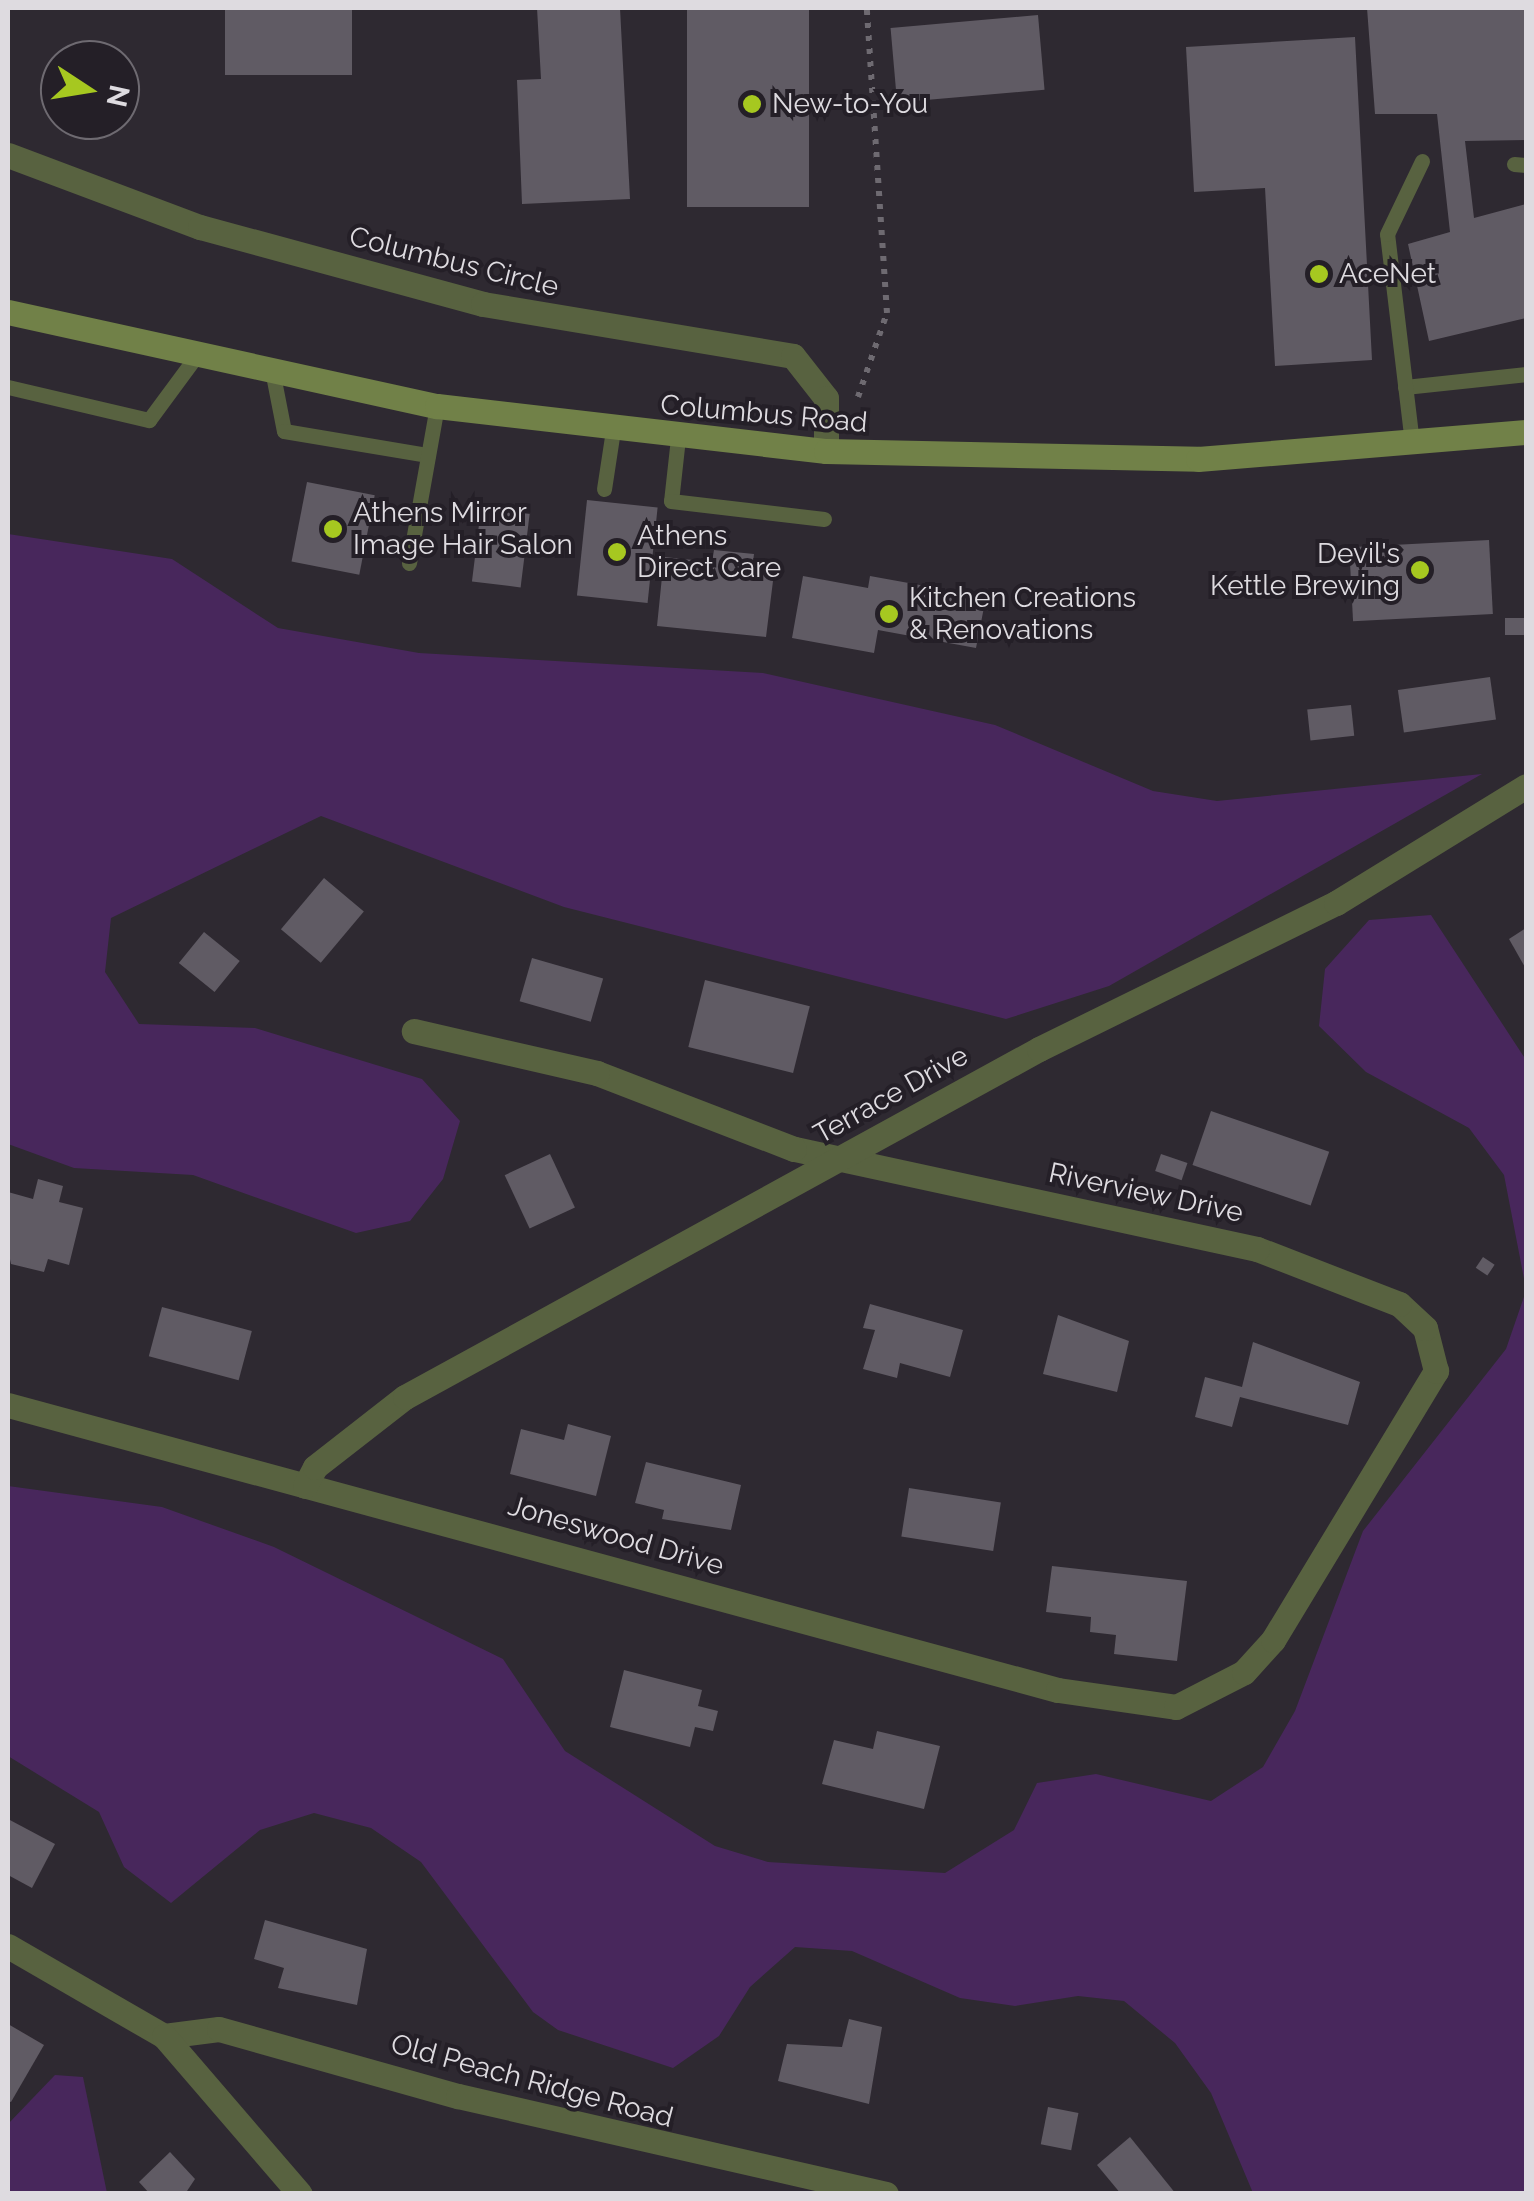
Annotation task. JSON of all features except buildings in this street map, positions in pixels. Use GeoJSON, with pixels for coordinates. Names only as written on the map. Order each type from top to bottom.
{"type":"FeatureCollection","features":[{"type":"Feature","properties":{"kind":"main road","name":"Columbus Road"},"geometry":{"type":"LineString","coordinates":[[8,312],[194,358],[436,406],[678,438],[826,451],[1198,459],[1526,432]]}},
{"type":"Feature","properties":{"kind":"street","name":"Columbus Circle"},"geometry":{"type":"LineString","coordinates":[[8,154],[200,227],[445,294],[794,356],[826,398],[826,451]]}},
{"type":"Feature","properties":{"kind":"street","name":"Terrace Drive"},"geometry":{"type":"LineString","coordinates":[[305,1486],[314,1466],[405,1397],[844,1154],[1336,903],[1526,786]]}},
{"type":"Feature","properties":{"kind":"street","name":"Riverview Drive"},"geometry":{"type":"LineString","coordinates":[[414,1031],[597,1072],[794,1149],[844,1154],[1257,1249],[1399,1304],[1424,1328],[1436,1371],[1273,1640],[1208,1696]]}},
{"type":"Feature","properties":{"kind":"street","name":"Joneswood Drive"},"geometry":{"type":"LineString","coordinates":[[8,1405],[1058,1690],[1130,1706],[1176,1707],[1208,1696]]}},
{"type":"Feature","properties":{"kind":"street"},"geometry":{"type":"LineString","coordinates":[[8,1946],[164,2036],[300,2194]]}},
{"type":"Feature","properties":{"kind":"street","name":"Old Peach Ridge Road"},"geometry":{"type":"LineString","coordinates":[[164,2036],[219,2029],[458,2096],[886,2194]]}},
{"type":"Feature","properties":{"kind":"lane"},"geometry":{"type":"LineString","coordinates":[[1412,443],[1387,234],[1422,160]]}},
{"type":"Feature","properties":{"kind":"lane"},"geometry":{"type":"LineString","coordinates":[[8,387],[149,420],[194,358]]}},
{"type":"Feature","properties":{"kind":"lane"},"geometry":{"type":"LineString","coordinates":[[1405,387],[1526,374]]}},
{"type":"Feature","properties":{"kind":"lane"},"geometry":{"type":"LineString","coordinates":[[273,375],[284,430],[428,455]]}},
{"type":"Feature","properties":{"kind":"lane"},"geometry":{"type":"LineString","coordinates":[[409,563],[436,406]]}},
{"type":"Feature","properties":{"kind":"lane"},"geometry":{"type":"LineString","coordinates":[[604,489],[613,430]]}},
{"type":"Feature","properties":{"kind":"lane"},"geometry":{"type":"LineString","coordinates":[[678,438],[671,501],[824,520]]}},
{"type":"Feature","properties":{"kind":"path"},"geometry":{"type":"LineString","coordinates":[[858,453],[858,395],[887,313],[867,8]]}},
{"type":"Feature","properties":{"kind":"shaded area"},"geometry":{"type":"Polygon","coordinates":[[[8,534],[172,559],[278,628],[419,653],[763,673],[995,725],[1153,791],[1217,801],[1482,774],[1109,986],[1006,1019],[564,907],[321,816],[111,918],[105,972],[139,1024],[255,1028],[422,1079],[460,1121],[443,1179],[410,1221],[356,1233],[193,1175],[74,1168],[8,1144],[8,534]]]}},
{"type":"Feature","properties":{"kind":"shaded area"},"geometry":{"type":"Polygon","coordinates":[[[1431,915],[1526,1060],[1526,1289],[1504,1175],[1469,1128],[1366,1072],[1319,1026],[1325,969],[1369,920],[1431,915]]]}},
{"type":"Feature","properties":{"kind":"shaded area"},"geometry":{"type":"Polygon","coordinates":[[[1526,1291],[1526,2193],[1253,2193],[1211,2093],[1175,2043],[1124,2001],[1078,1996],[1015,2006],[960,1998],[852,1951],[795,1947],[750,1987],[719,2036],[673,2068],[558,2030],[533,2012],[421,1862],[371,1828],[314,1813],[260,1830],[171,1903],[124,1867],[99,1812],[8,1756],[8,1486],[162,1507],[274,1547],[503,1659],[565,1751],[715,1846],[768,1862],[945,1873],[1014,1830],[1037,1783],[1096,1774],[1211,1801],[1263,1767],[1295,1711],[1363,1531],[1506,1349],[1526,1291]]]}},
{"type":"Feature","properties":{"kind":"shaded area"},"geometry":{"type":"Polygon","coordinates":[[[55,2075],[83,2077],[107,2193],[8,2193],[8,2124],[55,2075]]]}},
{"type":"Feature","properties":{"kind":"place","name":"New-to-You"},"geometry":{"type":"Point","coordinates":[752,104]}},
{"type":"Feature","properties":{"kind":"place","name":"AceNet"},"geometry":{"type":"Point","coordinates":[1319,274]}},
{"type":"Feature","properties":{"kind":"place","name":"Athens Mirror Image Hair Salon"},"geometry":{"type":"Point","coordinates":[333,529]}},
{"type":"Feature","properties":{"kind":"place","name":"Athens Direct Care"},"geometry":{"type":"Point","coordinates":[617,552]}},
{"type":"Feature","properties":{"kind":"place","name":"Devil's Kettle Brewing"},"geometry":{"type":"Point","coordinates":[1420,570]}},
{"type":"Feature","properties":{"kind":"place","name":"Kitchen Creations & Renovations"},"geometry":{"type":"Point","coordinates":[889,614]}}]}
